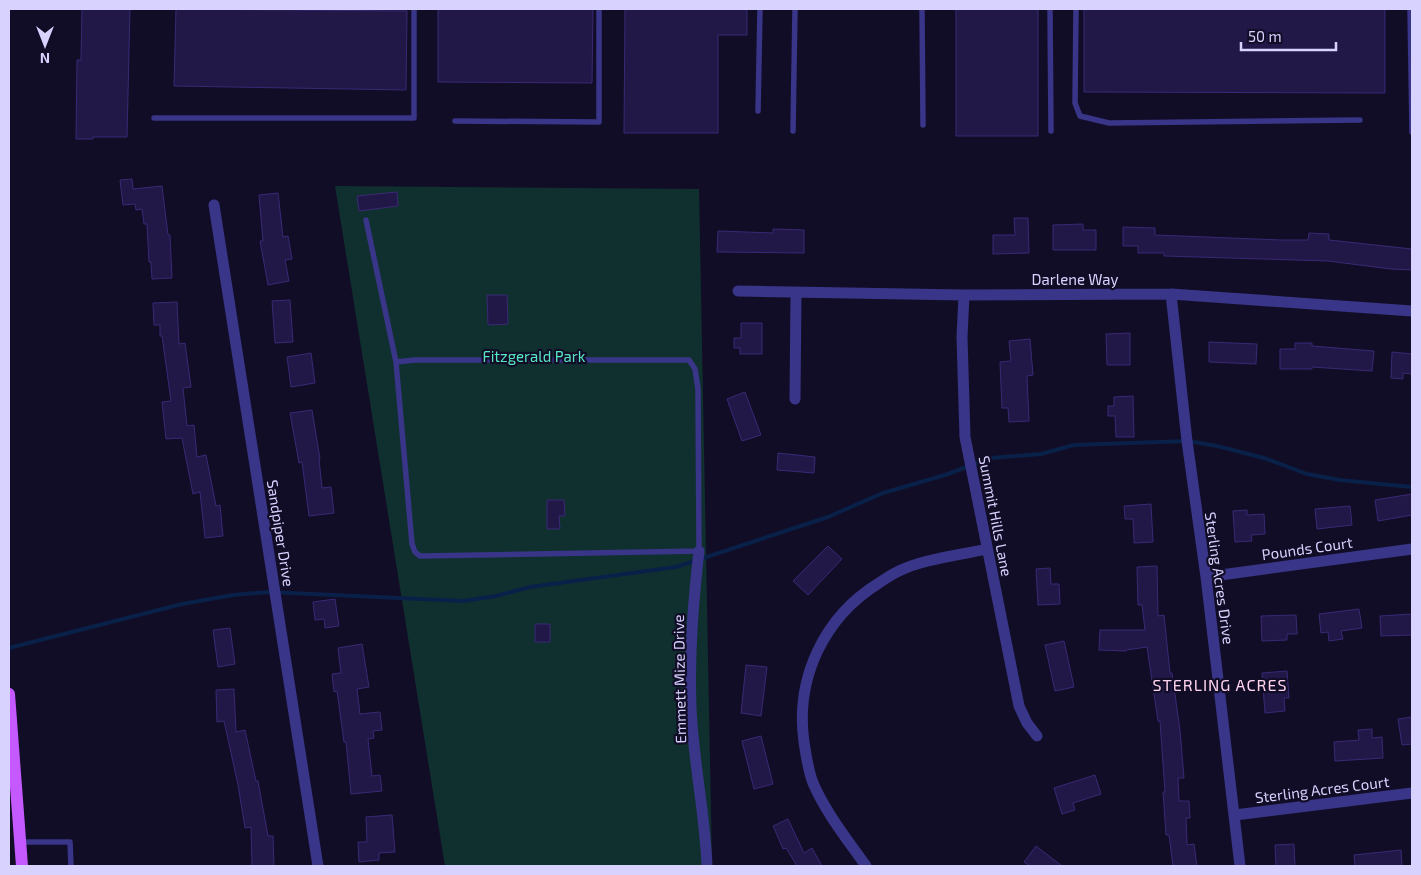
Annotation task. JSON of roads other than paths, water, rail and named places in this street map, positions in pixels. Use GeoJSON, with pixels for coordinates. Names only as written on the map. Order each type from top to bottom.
{"type":"FeatureCollection","features":[{"type":"Feature","properties":{"kind":"main road"},"geometry":{"type":"LineString","coordinates":[[9,694],[11,749],[22,866]]}},
{"type":"Feature","properties":{"kind":"street","name":"Sandpiper Drive"},"geometry":{"type":"LineString","coordinates":[[214,205],[318,866]]}},
{"type":"Feature","properties":{"kind":"street","name":"Darlene Way"},"geometry":{"type":"LineString","coordinates":[[738,291],[796,293],[1171,294],[1412,311]]}},
{"type":"Feature","properties":{"kind":"street"},"geometry":{"type":"LineString","coordinates":[[795,399],[796,293]]}},
{"type":"Feature","properties":{"kind":"street","name":"Summit Hills Lane"},"geometry":{"type":"LineString","coordinates":[[964,294],[962,337],[963,408],[966,438],[1019,706],[1027,723],[1037,736]]}},
{"type":"Feature","properties":{"kind":"street","name":"Sterling Acres Drive"},"geometry":{"type":"LineString","coordinates":[[1171,294],[1186,442],[1206,577],[1240,866]]}},
{"type":"Feature","properties":{"kind":"street"},"geometry":{"type":"LineString","coordinates":[[866,866],[827,810],[812,781],[805,754],[802,727],[802,702],[808,675],[819,647],[833,626],[850,604],[871,588],[899,571],[923,563],[987,549]]}},
{"type":"Feature","properties":{"kind":"street","name":"Pounds Court"},"geometry":{"type":"LineString","coordinates":[[1206,577],[1412,549]]}},
{"type":"Feature","properties":{"kind":"street","name":"Emmett Mize Drive"},"geometry":{"type":"LineString","coordinates":[[699,551],[692,614],[691,707],[698,784],[706,833],[707,866]]}},
{"type":"Feature","properties":{"kind":"street","name":"Sterling Acres Court"},"geometry":{"type":"LineString","coordinates":[[1235,816],[1412,793]]}},
{"type":"Feature","properties":{"kind":"lane"},"geometry":{"type":"LineString","coordinates":[[154,118],[414,118],[414,9]]}},
{"type":"Feature","properties":{"kind":"lane"},"geometry":{"type":"LineString","coordinates":[[455,122],[599,122],[599,9]]}},
{"type":"Feature","properties":{"kind":"lane"},"geometry":{"type":"LineString","coordinates":[[758,111],[760,9]]}},
{"type":"Feature","properties":{"kind":"lane"},"geometry":{"type":"LineString","coordinates":[[794,131],[795,9]]}},
{"type":"Feature","properties":{"kind":"lane"},"geometry":{"type":"LineString","coordinates":[[922,9],[922,125]]}},
{"type":"Feature","properties":{"kind":"lane"},"geometry":{"type":"LineString","coordinates":[[1050,9],[1051,131]]}},
{"type":"Feature","properties":{"kind":"lane"},"geometry":{"type":"LineString","coordinates":[[1076,9],[1075,103],[1080,116],[1109,123],[1360,120]]}},
{"type":"Feature","properties":{"kind":"lane"},"geometry":{"type":"LineString","coordinates":[[1410,9],[1412,132]]}},
{"type":"Feature","properties":{"kind":"lane"},"geometry":{"type":"LineString","coordinates":[[366,220],[396,362],[412,544],[415,552],[420,556],[699,551],[698,389],[696,369],[689,360],[415,360],[396,362]]}},
{"type":"Feature","properties":{"kind":"lane"},"geometry":{"type":"LineString","coordinates":[[20,842],[70,842],[71,866]]}},
{"type":"Feature","properties":{"kind":"waterway"},"geometry":{"type":"LineString","coordinates":[[9,648],[182,604],[233,595],[269,592],[463,601],[496,596],[530,587],[676,567],[828,517],[883,493],[945,475],[991,458],[1041,454],[1074,445],[1188,441],[1264,458],[1307,474],[1340,480],[1412,487]]}},
{"type":"Feature","properties":{"kind":"district","name":"STERLING ACRES"},"geometry":{"type":"Point","coordinates":[1220,684]}},
{"type":"Feature","properties":{"kind":"park label","name":"Fitzgerald Park"},"geometry":{"type":"Point","coordinates":[534,356]}}]}
